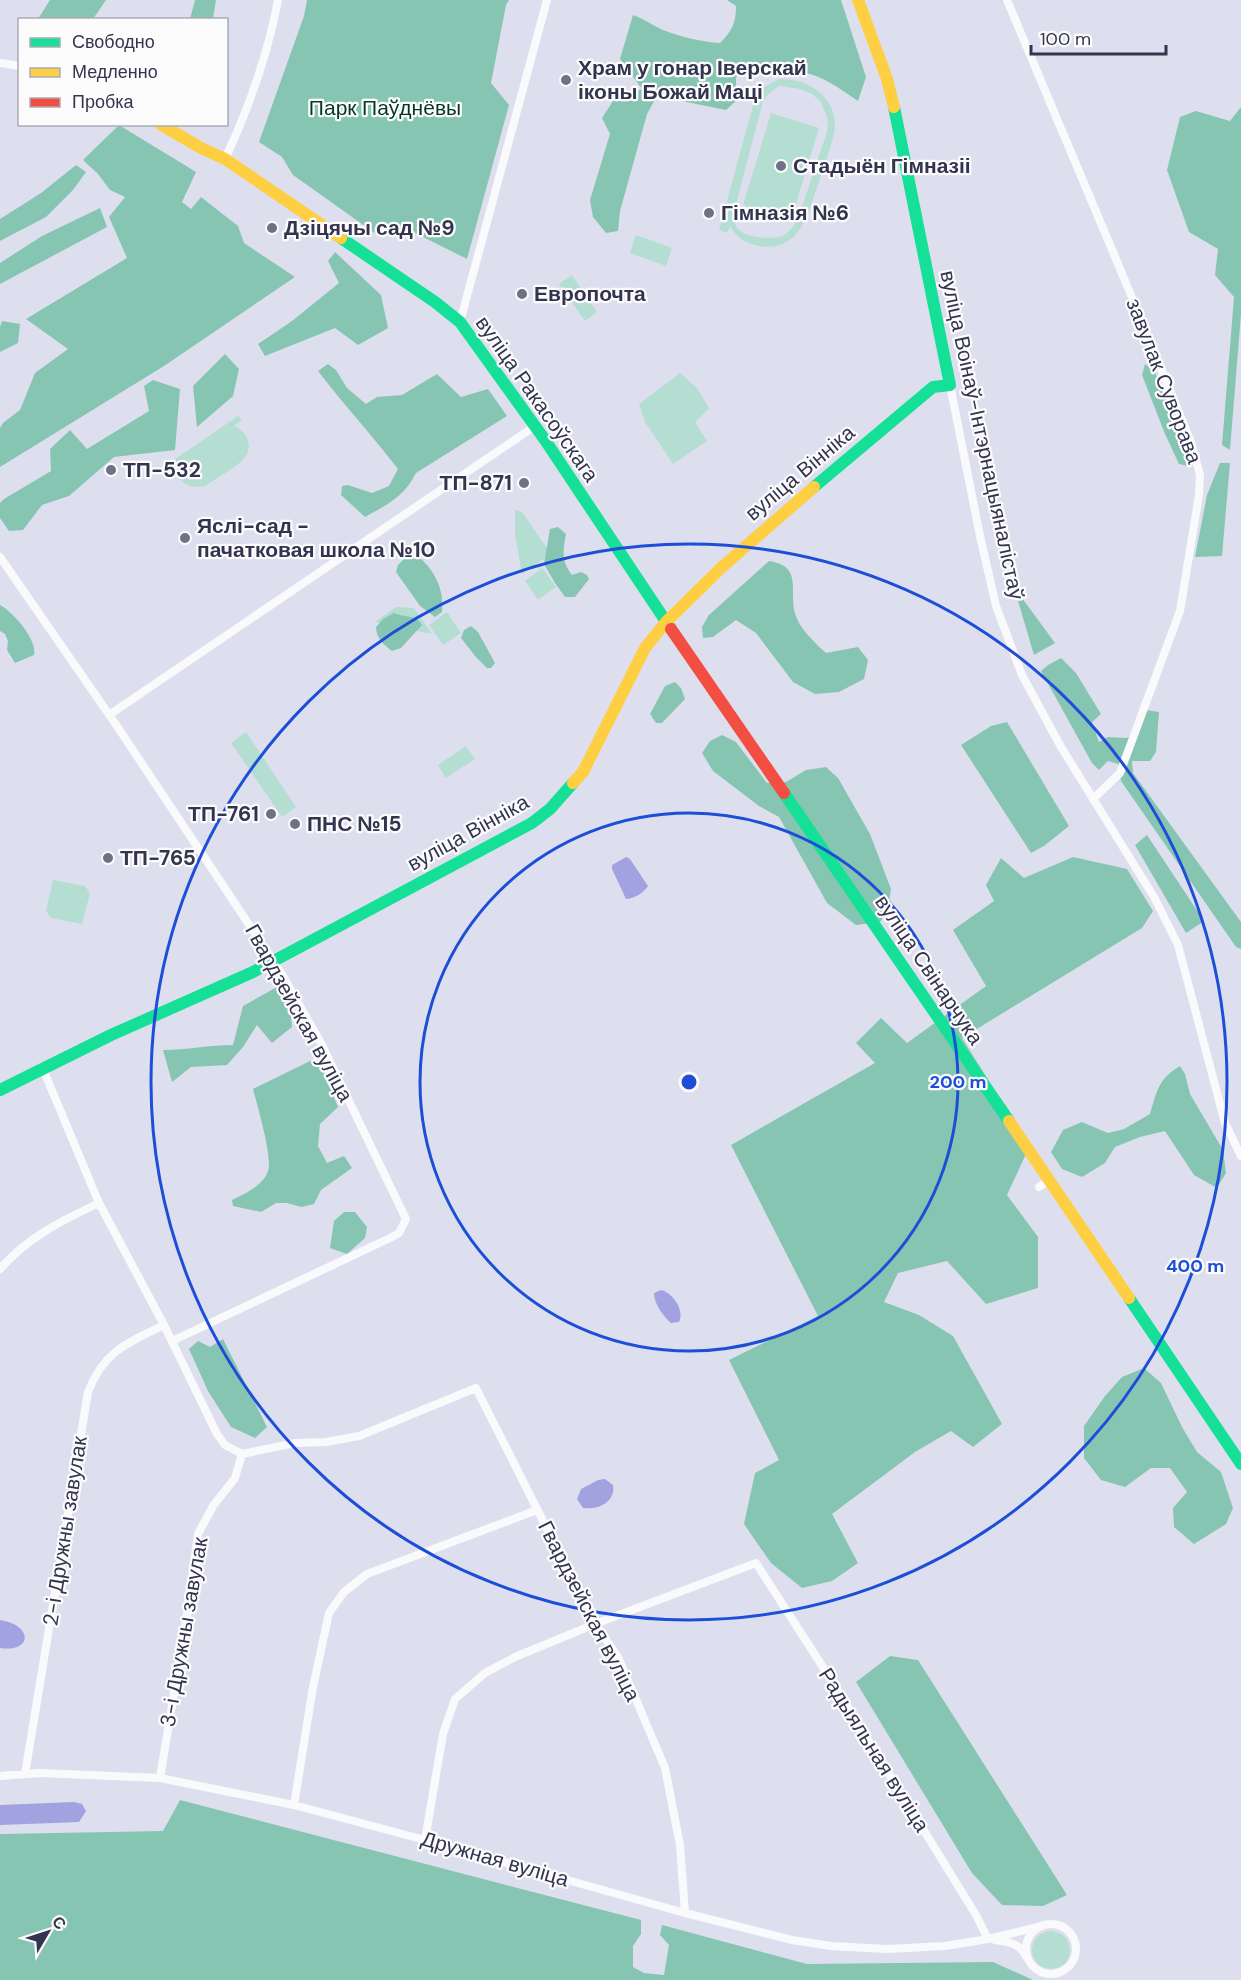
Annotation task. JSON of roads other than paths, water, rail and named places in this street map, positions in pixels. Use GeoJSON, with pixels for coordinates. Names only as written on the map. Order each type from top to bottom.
{"type":"FeatureCollection","features":[{"type":"Feature","properties":{"kind":"street"},"geometry":{"type":"LineString","coordinates":[[225,159],[238,130],[272,31],[278,0]]}},
{"type":"Feature","properties":{"kind":"street"},"geometry":{"type":"LineString","coordinates":[[460,322],[547,0]]}},
{"type":"Feature","properties":{"kind":"street","name":"вуліца Воінаў-Інтэрнацыяналістаў"},"geometry":{"type":"LineString","coordinates":[[858,0],[887,79],[898,122],[996,606],[1022,675],[1061,747],[1154,897],[1178,945],[1225,1123],[1241,1156]]}},
{"type":"Feature","properties":{"kind":"street","name":"завулак Суворава"},"geometry":{"type":"LineString","coordinates":[[1007,0],[1131,294],[1191,442],[1200,475],[1199,495],[1180,611],[1120,773],[1093,799]]}},
{"type":"Feature","properties":{"kind":"street"},"geometry":{"type":"LineString","coordinates":[[0,63],[18,66]]}},
{"type":"Feature","properties":{"kind":"street","name":"вуліца Ракасоўскага"},"geometry":{"type":"LineString","coordinates":[[163,126],[225,159],[435,302],[460,322],[492,363],[684,646]]}},
{"type":"Feature","properties":{"kind":"street","name":"вуліца Вінніка"},"geometry":{"type":"LineString","coordinates":[[0,1090],[273,961],[513,834],[550,808],[582,772],[645,648],[666,622],[722,567],[777,518],[933,387],[950,385]]}},
{"type":"Feature","properties":{"kind":"street"},"geometry":{"type":"LineString","coordinates":[[109,715],[535,426]]}},
{"type":"Feature","properties":{"kind":"street","name":"Гвардзейская вуліца"},"geometry":{"type":"LineString","coordinates":[[0,556],[3,568],[109,715],[273,961],[321,1043],[406,1219],[399,1233],[390,1238],[172,1341]]}},
{"type":"Feature","properties":{"kind":"street","name":"вуліца Свінарчука"},"geometry":{"type":"LineString","coordinates":[[684,646],[1044,1184],[1241,1464]]}},
{"type":"Feature","properties":{"kind":"street"},"geometry":{"type":"LineString","coordinates":[[43,1069],[99,1203],[164,1325],[217,1434],[225,1444],[242,1454]]}},
{"type":"Feature","properties":{"kind":"street"},"geometry":{"type":"LineString","coordinates":[[0,1269],[14,1253],[49,1227],[99,1203]]}},
{"type":"Feature","properties":{"kind":"street","name":"2-і Дружны завулак"},"geometry":{"type":"LineString","coordinates":[[25,1774],[88,1392],[96,1373],[110,1357],[124,1345],[164,1325]]}},
{"type":"Feature","properties":{"kind":"street","name":"Гвардзейская вуліца"},"geometry":{"type":"LineString","coordinates":[[242,1454],[295,1443],[326,1442],[359,1436],[476,1388],[595,1624],[618,1657],[665,1768],[680,1845],[685,1913]]}},
{"type":"Feature","properties":{"kind":"street","name":"3-і Дружны завулак"},"geometry":{"type":"LineString","coordinates":[[160,1778],[198,1534],[213,1506],[235,1478],[242,1454]]}},
{"type":"Feature","properties":{"kind":"street"},"geometry":{"type":"LineString","coordinates":[[294,1806],[313,1687],[329,1613],[344,1592],[367,1574],[537,1510]]}},
{"type":"Feature","properties":{"kind":"street","name":"Радыяльная вуліца"},"geometry":{"type":"LineString","coordinates":[[595,1624],[756,1563],[828,1675],[976,1915],[988,1939]]}},
{"type":"Feature","properties":{"kind":"street"},"geometry":{"type":"LineString","coordinates":[[425,1840],[443,1734],[455,1699],[485,1673],[515,1657],[595,1624]]}},
{"type":"Feature","properties":{"kind":"street","name":"Дружная вуліца"},"geometry":{"type":"LineString","coordinates":[[0,1776],[25,1774],[160,1778],[294,1806],[685,1913],[792,1940],[831,1946],[887,1949],[945,1946],[988,1939],[1042,1926]]}},
{"type":"Feature","properties":{"kind":"street"},"geometry":{"type":"LineString","coordinates":[[988,1939],[1014,1943],[1023,1949],[1028,1959],[1039,1971],[1047,1974],[1063,1971],[1074,1958],[1074,1942],[1071,1935],[1058,1926],[1042,1926],[1035,1930],[1027,1943],[1028,1959]]}},
{"type":"Feature","properties":{"kind":"water"},"geometry":{"type":"Polygon","coordinates":[[[626,857],[630,859],[648,886],[638,895],[626,899],[612,865],[626,857]]]}},
{"type":"Feature","properties":{"kind":"water"},"geometry":{"type":"Polygon","coordinates":[[[661,1290],[674,1298],[677,1303],[680,1312],[679,1322],[671,1323],[660,1310],[654,1293],[661,1290]]]}},
{"type":"Feature","properties":{"kind":"water"},"geometry":{"type":"Polygon","coordinates":[[[605,1479],[613,1485],[612,1496],[609,1500],[594,1508],[583,1508],[577,1499],[581,1489],[605,1479]]]}},
{"type":"Feature","properties":{"kind":"water"},"geometry":{"type":"Polygon","coordinates":[[[0,1620],[19,1627],[25,1638],[23,1643],[11,1648],[0,1648],[0,1620]]]}},
{"type":"Feature","properties":{"kind":"water"},"geometry":{"type":"Polygon","coordinates":[[[74,1802],[82,1804],[86,1811],[79,1822],[0,1825],[0,1805],[74,1802]]]}},
{"type":"Feature","properties":{"kind":"place","name":"Храм у гонар Іверскай іконы Божай Маці"},"geometry":{"type":"Point","coordinates":[566,80]}},
{"type":"Feature","properties":{"kind":"place","name":"Стадыён Гімназіі"},"geometry":{"type":"Point","coordinates":[781,166]}},
{"type":"Feature","properties":{"kind":"place","name":"Гімназія №6"},"geometry":{"type":"Point","coordinates":[709,213]}},
{"type":"Feature","properties":{"kind":"place","name":"Дзіцячы сад №9"},"geometry":{"type":"Point","coordinates":[272,228]}},
{"type":"Feature","properties":{"kind":"place","name":"Европочта"},"geometry":{"type":"Point","coordinates":[522,294]}},
{"type":"Feature","properties":{"kind":"place","name":"ТП-532"},"geometry":{"type":"Point","coordinates":[111,470]}},
{"type":"Feature","properties":{"kind":"place","name":"ТП-871"},"geometry":{"type":"Point","coordinates":[524,483]}},
{"type":"Feature","properties":{"kind":"place","name":"Яслі-сад - пачатковая школа №10"},"geometry":{"type":"Point","coordinates":[185,538]}},
{"type":"Feature","properties":{"kind":"place","name":"ТП-761"},"geometry":{"type":"Point","coordinates":[271,814]}},
{"type":"Feature","properties":{"kind":"place","name":"ПНС №15"},"geometry":{"type":"Point","coordinates":[295,824]}},
{"type":"Feature","properties":{"kind":"place","name":"ТП-765"},"geometry":{"type":"Point","coordinates":[108,858]}},
{"type":"Feature","properties":{"kind":"park label","name":"Парк Паўднёвы"},"geometry":{"type":"Point","coordinates":[385,108]}}]}
